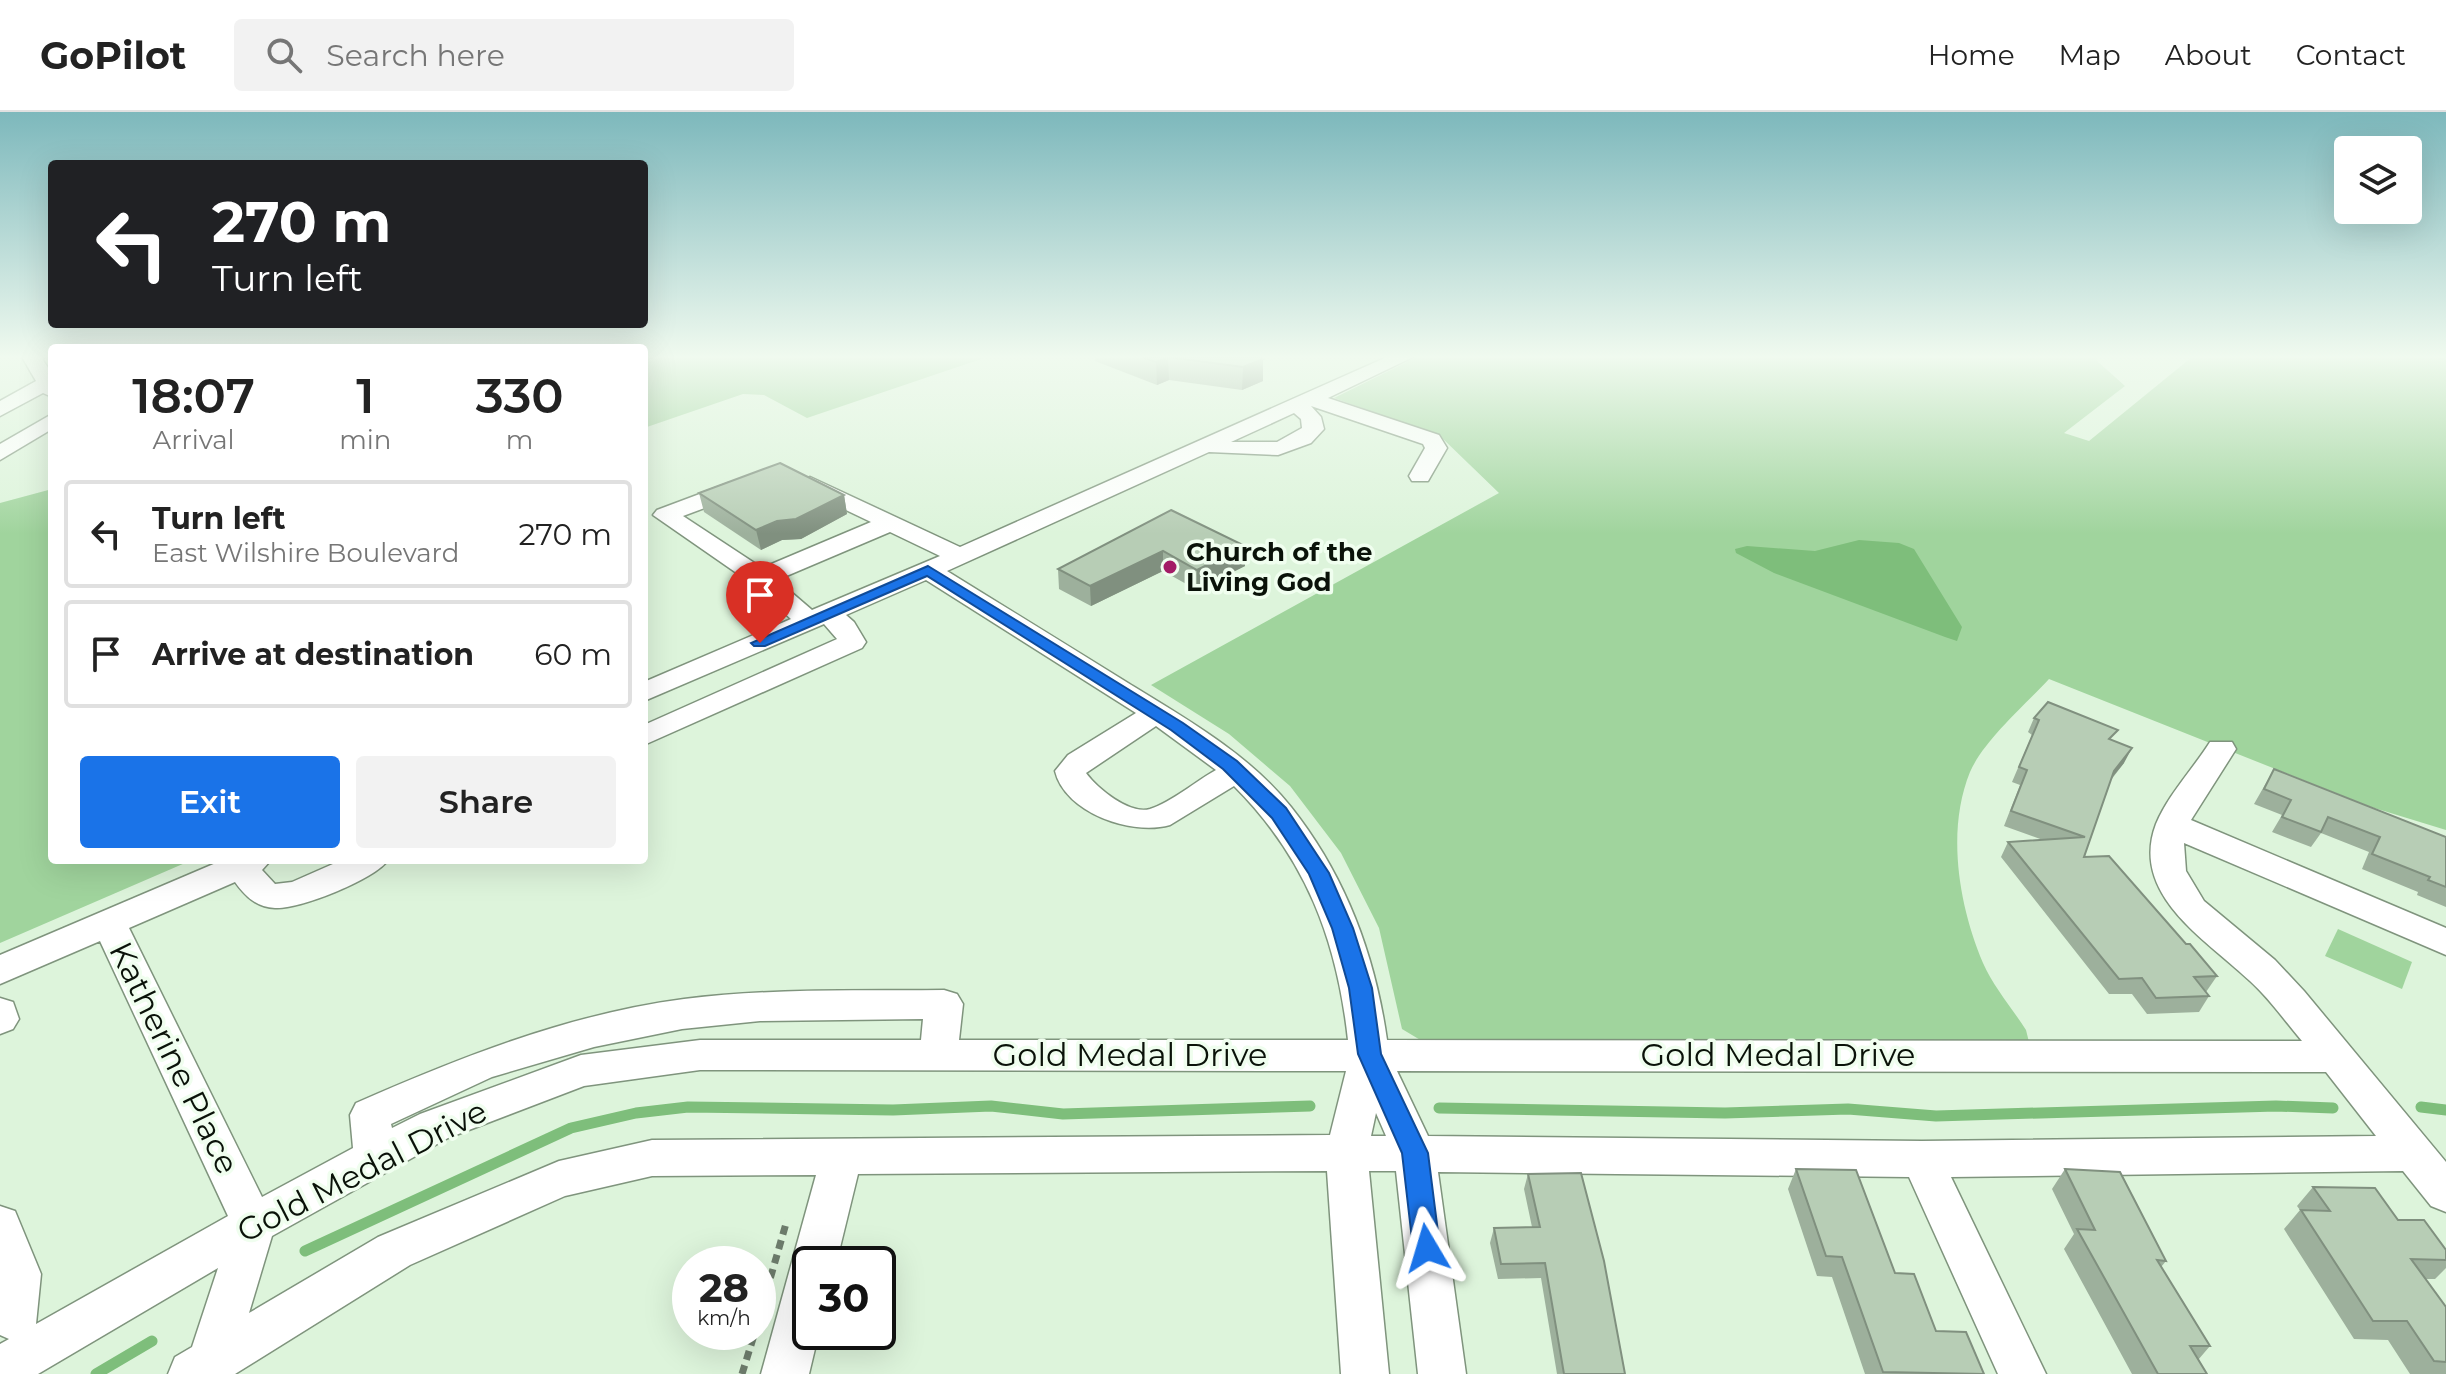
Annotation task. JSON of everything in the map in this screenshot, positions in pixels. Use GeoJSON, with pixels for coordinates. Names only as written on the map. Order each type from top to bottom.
{"type":"FeatureCollection","features":[{"type":"Feature","properties":{"kind":"street"},"geometry":{"type":"LineString","coordinates":[[648,690],[960,556],[1268,416]]}},
{"type":"Feature","properties":{"kind":"street"},"geometry":{"type":"LineString","coordinates":[[1203,445],[1262,449],[1294,444],[1307,437],[1313,429],[1310,416]]}},
{"type":"Feature","properties":{"kind":"street"},"geometry":{"type":"LineString","coordinates":[[1351,416],[1431,440],[1436,448],[1420,476]]}},
{"type":"Feature","properties":{"kind":"street"},"geometry":{"type":"LineString","coordinates":[[0,453],[48,423]]}},
{"type":"Feature","properties":{"kind":"street"},"geometry":{"type":"LineString","coordinates":[[793,475],[960,556]]}},
{"type":"Feature","properties":{"kind":"street"},"geometry":{"type":"LineString","coordinates":[[648,734],[852,642],[845,628],[818,617],[665,515],[754,481]]}},
{"type":"Feature","properties":{"kind":"street"},"geometry":{"type":"LineString","coordinates":[[760,578],[890,523]]}},
{"type":"Feature","properties":{"kind":"street"},"geometry":{"type":"LineString","coordinates":[[928,570],[1156,713],[1236,771],[1279,813],[1319,873],[1342,928],[1361,988],[1369,1054],[1415,1153],[1442,1374]]}},
{"type":"Feature","properties":{"kind":"street"},"geometry":{"type":"LineString","coordinates":[[1156,713],[1079,762],[1070,771],[1072,779],[1130,822],[1145,822],[1159,818],[1236,771]]}},
{"type":"Feature","properties":{"kind":"street"},"geometry":{"type":"LineString","coordinates":[[2221,749],[2172,825],[2167,866],[2176,889],[2199,918],[2264,972],[2446,1193]]}},
{"type":"Feature","properties":{"kind":"street"},"geometry":{"type":"LineString","coordinates":[[2172,825],[2446,942]]}},
{"type":"Feature","properties":{"kind":"street"},"geometry":{"type":"LineString","coordinates":[[0,970],[245,864]]}},
{"type":"Feature","properties":{"kind":"street"},"geometry":{"type":"LineString","coordinates":[[248,864],[264,894],[277,898],[303,891],[362,864]]}},
{"type":"Feature","properties":{"kind":"street","name":"Katherine Place"},"geometry":{"type":"LineString","coordinates":[[108,922],[254,1225]]}},
{"type":"Feature","properties":{"kind":"street"},"geometry":{"type":"LineString","coordinates":[[0,1012],[0,1019]]}},
{"type":"Feature","properties":{"kind":"street","name":"Gold Medal Drive"},"geometry":{"type":"LineString","coordinates":[[0,1370],[19,1330],[254,1225],[434,1126],[510,1095],[581,1071],[636,1043],[700,1055],[2336,1057]]}},
{"type":"Feature","properties":{"kind":"street"},"geometry":{"type":"LineString","coordinates":[[1365,1374],[1347,1153],[1369,1054]]}},
{"type":"Feature","properties":{"kind":"street"},"geometry":{"type":"LineString","coordinates":[[204,1370],[394,1251],[559,1179],[652,1158],[1415,1153],[1922,1159],[2414,1153]]}},
{"type":"Feature","properties":{"kind":"street"},"geometry":{"type":"LineString","coordinates":[[819,1246],[841,1159]]}},
{"type":"Feature","properties":{"kind":"street"},"geometry":{"type":"LineString","coordinates":[[1922,1159],[2022,1374]]}},
{"type":"Feature","properties":{"kind":"street"},"geometry":{"type":"LineString","coordinates":[[0,1225],[19,1274],[19,1330]]}},
{"type":"Feature","properties":{"kind":"street"},"geometry":{"type":"LineString","coordinates":[[204,1370],[254,1225]]}},
{"type":"Feature","properties":{"kind":"street"},"geometry":{"type":"LineString","coordinates":[[785,1374],[792,1347]]}},
{"type":"Feature","properties":{"kind":"path"},"geometry":{"type":"LineString","coordinates":[[776,1259],[788,1217]]}},
{"type":"Feature","properties":{"kind":"path"},"geometry":{"type":"LineString","coordinates":[[742,1374],[749,1350]]}},
{"type":"Feature","properties":{"kind":"shaded area"},"geometry":{"type":"Polygon","coordinates":[[[648,416],[679,416],[648,427],[648,416]]]}},
{"type":"Feature","properties":{"kind":"shaded area"},"geometry":{"type":"Polygon","coordinates":[[[1384,416],[2086,416],[2064,433],[2089,441],[2120,416],[2446,416],[2446,830],[2371,807],[2049,679],[1995,735],[1976,760],[1963,795],[1957,843],[1962,893],[1975,941],[1987,972],[2026,1030],[2029,1042],[1427,1044],[1402,1029],[1379,928],[1341,853],[1290,786],[1229,734],[1151,685],[1499,493],[1440,436],[1384,416]]]}},
{"type":"Feature","properties":{"kind":"shaded area"},"geometry":{"type":"Polygon","coordinates":[[[48,490],[48,864],[183,864],[0,943],[0,503],[48,490]]]}},
{"type":"Feature","properties":{"kind":"shaded area"},"geometry":{"type":"Polygon","coordinates":[[[1859,540],[1899,543],[1914,549],[1962,627],[1957,641],[1774,573],[1736,553],[1735,549],[1747,546],[1815,551],[1859,540]]]}},
{"type":"Feature","properties":{"kind":"shaded area"},"geometry":{"type":"Polygon","coordinates":[[[2338,929],[2412,962],[2402,989],[2325,956],[2338,929]]]}},
{"type":"Feature","properties":{"kind":"building"},"geometry":{"type":"Polygon","coordinates":[[[780,463],[844,495],[796,519],[777,521],[756,530],[699,493],[780,463]]]}},
{"type":"Feature","properties":{"kind":"building"},"geometry":{"type":"Polygon","coordinates":[[[1171,510],[1245,546],[1197,570],[1163,551],[1090,586],[1058,569],[1171,510]]]}},
{"type":"Feature","properties":{"kind":"building"},"geometry":{"type":"Polygon","coordinates":[[[2048,702],[2118,730],[2109,739],[2132,748],[2114,771],[2084,857],[2109,856],[2186,944],[2190,944],[2217,976],[2194,977],[2209,996],[2156,998],[2142,978],[2119,979],[2008,842],[2085,837],[2011,811],[2027,770],[2019,767],[2039,720],[2034,718],[2048,702]]]}},
{"type":"Feature","properties":{"kind":"building"},"geometry":{"type":"Polygon","coordinates":[[[2274,769],[2446,837],[2446,887],[2428,880],[2430,877],[2372,854],[2380,837],[2328,817],[2321,832],[2282,817],[2291,800],[2264,789],[2274,769]]]}},
{"type":"Feature","properties":{"kind":"building"},"geometry":{"type":"Polygon","coordinates":[[[1796,1169],[1856,1170],[1895,1273],[1914,1274],[1936,1331],[1966,1332],[1984,1374],[1883,1372],[1842,1257],[1826,1256],[1796,1169]]]}},
{"type":"Feature","properties":{"kind":"building"},"geometry":{"type":"Polygon","coordinates":[[[2065,1169],[2120,1172],[2166,1261],[2157,1260],[2210,1346],[2190,1346],[2207,1374],[2158,1374],[2077,1229],[2095,1230],[2065,1169]]]}},
{"type":"Feature","properties":{"kind":"building"},"geometry":{"type":"Polygon","coordinates":[[[1581,1173],[1604,1261],[1625,1374],[1564,1374],[1545,1263],[1501,1264],[1494,1228],[1540,1227],[1528,1174],[1581,1173]]]}},
{"type":"Feature","properties":{"kind":"building"},"geometry":{"type":"Polygon","coordinates":[[[2313,1187],[2375,1188],[2398,1220],[2424,1220],[2446,1250],[2446,1260],[2411,1259],[2446,1307],[2446,1362],[2434,1361],[2407,1321],[2373,1321],[2301,1210],[2330,1211],[2313,1187]]]}},
{"type":"Feature","properties":{"kind":"waterway"},"geometry":{"type":"LineString","coordinates":[[305,1251],[571,1128],[636,1113],[688,1107],[893,1110],[991,1106],[1063,1114],[1310,1106]]}},
{"type":"Feature","properties":{"kind":"waterway"},"geometry":{"type":"LineString","coordinates":[[1439,1108],[1725,1113],[1848,1109],[1936,1116],[2276,1106],[2333,1108]]}},
{"type":"Feature","properties":{"kind":"waterway"},"geometry":{"type":"LineString","coordinates":[[2421,1107],[2446,1110]]}},
{"type":"Feature","properties":{"kind":"waterway"},"geometry":{"type":"LineString","coordinates":[[96,1374],[152,1341]]}},
{"type":"Feature","properties":{"kind":"place","name":"Church of the Living God"},"geometry":{"type":"Point","coordinates":[1170,567]}},
{"type":"Feature","properties":{"kind":"route"},"geometry":{"type":"LineString","coordinates":[[760,643],[928,570],[1177,726],[1230,765],[1279,813],[1319,873],[1342,928],[1361,988],[1369,1054],[1415,1153],[1427,1248]]}}]}
